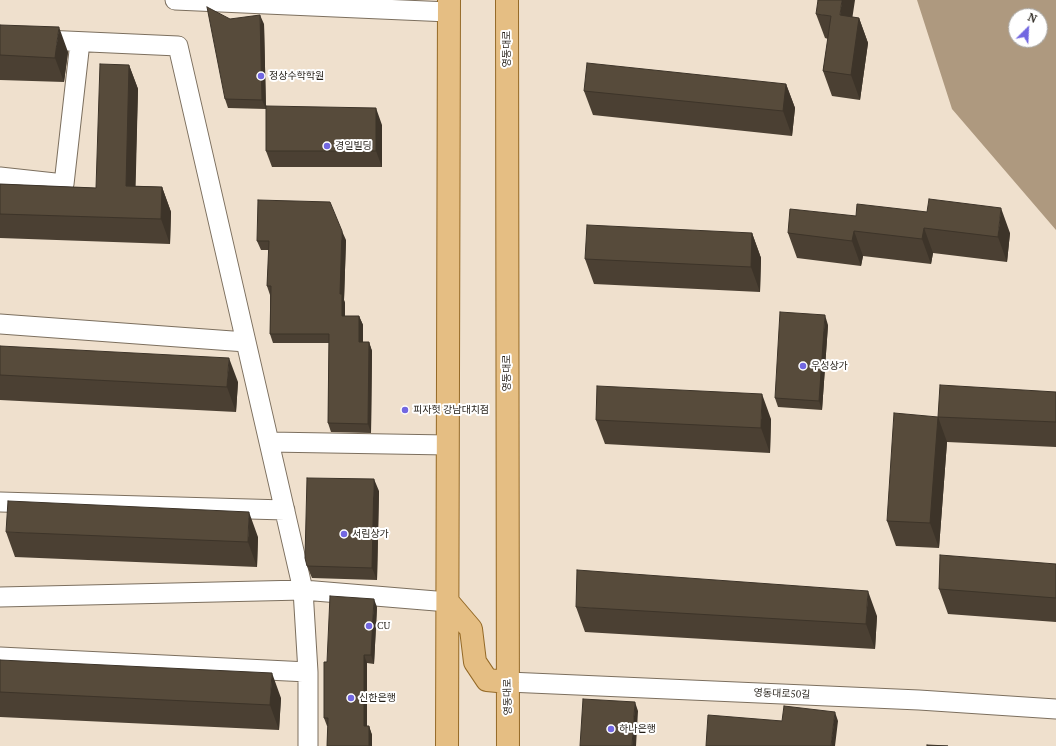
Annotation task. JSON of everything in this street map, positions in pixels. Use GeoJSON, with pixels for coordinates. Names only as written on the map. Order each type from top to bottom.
{"type":"FeatureCollection","features":[{"type":"Feature","properties":{"kind":"main road","name":"영동대로"},"geometry":{"type":"LineString","coordinates":[[507,0],[508,746]]}},
{"type":"Feature","properties":{"kind":"main road"},"geometry":{"type":"LineString","coordinates":[[447,746],[449,6]]}},
{"type":"Feature","properties":{"kind":"main road"},"geometry":{"type":"LineString","coordinates":[[448,602],[471,629],[475,662],[487,680],[508,682]]}},
{"type":"Feature","properties":{"kind":"street"},"geometry":{"type":"LineString","coordinates":[[174,0],[449,6]]}},
{"type":"Feature","properties":{"kind":"street"},"geometry":{"type":"LineString","coordinates":[[0,38],[178,46],[303,590],[308,672],[308,746]]}},
{"type":"Feature","properties":{"kind":"street"},"geometry":{"type":"LineString","coordinates":[[0,177],[64,184],[80,42]]}},
{"type":"Feature","properties":{"kind":"street"},"geometry":{"type":"LineString","coordinates":[[0,324],[246,342]]}},
{"type":"Feature","properties":{"kind":"street"},"geometry":{"type":"LineString","coordinates":[[269,442],[448,446]]}},
{"type":"Feature","properties":{"kind":"street"},"geometry":{"type":"LineString","coordinates":[[0,502],[285,510]]}},
{"type":"Feature","properties":{"kind":"street"},"geometry":{"type":"LineString","coordinates":[[0,597],[303,590],[448,602]]}},
{"type":"Feature","properties":{"kind":"street"},"geometry":{"type":"LineString","coordinates":[[0,657],[308,672]]}},
{"type":"Feature","properties":{"kind":"street","name":"영동대로50길"},"geometry":{"type":"LineString","coordinates":[[508,682],[919,700],[1056,709]]}},
{"type":"Feature","properties":{"kind":"shaded area"},"geometry":{"type":"Polygon","coordinates":[[[917,0],[1056,0],[1056,230],[952,109],[917,0]]]}},
{"type":"Feature","properties":{"kind":"building"},"geometry":{"type":"Polygon","coordinates":[[[818,0],[842,0],[840,15],[859,18],[851,75],[823,71],[831,16],[816,14],[818,0]]]}},
{"type":"Feature","properties":{"kind":"building"},"geometry":{"type":"Polygon","coordinates":[[[207,7],[230,19],[260,15],[262,100],[225,99],[207,7]]]}},
{"type":"Feature","properties":{"kind":"building"},"geometry":{"type":"Polygon","coordinates":[[[0,25],[59,27],[55,58],[0,55],[0,25]]]}},
{"type":"Feature","properties":{"kind":"building"},"geometry":{"type":"Polygon","coordinates":[[[587,63],[786,84],[783,111],[584,91],[587,63]]]}},
{"type":"Feature","properties":{"kind":"building"},"geometry":{"type":"Polygon","coordinates":[[[100,64],[129,65],[126,186],[162,187],[161,219],[0,214],[0,184],[96,188],[100,64]]]}},
{"type":"Feature","properties":{"kind":"building"},"geometry":{"type":"Polygon","coordinates":[[[266,106],[376,108],[376,151],[266,151],[266,106]]]}},
{"type":"Feature","properties":{"kind":"building"},"geometry":{"type":"Polygon","coordinates":[[[929,199],[1001,208],[998,237],[924,228],[922,239],[854,231],[852,241],[788,233],[790,209],[856,216],[857,204],[927,212],[929,199]]]}},
{"type":"Feature","properties":{"kind":"building"},"geometry":{"type":"Polygon","coordinates":[[[258,200],[330,202],[342,231],[340,294],[342,294],[342,316],[359,316],[359,342],[369,342],[368,424],[328,423],[329,334],[270,334],[271,286],[267,286],[269,241],[257,241],[258,200]]]}},
{"type":"Feature","properties":{"kind":"building"},"geometry":{"type":"Polygon","coordinates":[[[587,225],[752,233],[751,267],[585,259],[587,225]]]}},
{"type":"Feature","properties":{"kind":"building","name":"우성상가"},"geometry":{"type":"Polygon","coordinates":[[[780,312],[825,315],[819,401],[775,398],[780,312]]]}},
{"type":"Feature","properties":{"kind":"building"},"geometry":{"type":"Polygon","coordinates":[[[0,346],[229,358],[227,387],[0,375],[0,346]]]}},
{"type":"Feature","properties":{"kind":"building"},"geometry":{"type":"Polygon","coordinates":[[[940,385],[1056,392],[1056,422],[938,417],[940,385]]]}},
{"type":"Feature","properties":{"kind":"building"},"geometry":{"type":"Polygon","coordinates":[[[597,386],[762,394],[761,428],[596,420],[597,386]]]}},
{"type":"Feature","properties":{"kind":"building"},"geometry":{"type":"Polygon","coordinates":[[[894,413],[938,417],[930,523],[887,521],[894,413]]]}},
{"type":"Feature","properties":{"kind":"building","name":"서림상가"},"geometry":{"type":"Polygon","coordinates":[[[307,478],[374,479],[372,568],[307,566],[305,558],[307,478]]]}},
{"type":"Feature","properties":{"kind":"building"},"geometry":{"type":"Polygon","coordinates":[[[8,501],[249,512],[248,542],[6,532],[8,501]]]}},
{"type":"Feature","properties":{"kind":"building"},"geometry":{"type":"Polygon","coordinates":[[[940,555],[1056,564],[1056,598],[939,589],[940,555]]]}},
{"type":"Feature","properties":{"kind":"building"},"geometry":{"type":"Polygon","coordinates":[[[577,570],[868,591],[866,624],[576,607],[577,570]]]}},
{"type":"Feature","properties":{"kind":"building"},"geometry":{"type":"Polygon","coordinates":[[[330,596],[374,599],[371,655],[364,655],[364,726],[369,726],[369,746],[327,746],[328,718],[324,718],[324,662],[327,662],[330,596]]]}},
{"type":"Feature","properties":{"kind":"building"},"geometry":{"type":"Polygon","coordinates":[[[0,660],[272,673],[270,705],[0,692],[0,660]]]}},
{"type":"Feature","properties":{"kind":"building","name":"하나은행"},"geometry":{"type":"Polygon","coordinates":[[[583,699],[635,702],[632,746],[580,746],[583,699]]]}},
{"type":"Feature","properties":{"kind":"building"},"geometry":{"type":"Polygon","coordinates":[[[784,706],[835,712],[831,746],[706,746],[708,715],[782,721],[784,706]]]}},
{"type":"Feature","properties":{"kind":"building"},"geometry":{"type":"Polygon","coordinates":[[[927,745],[948,746],[927,746],[927,745]]]}},
{"type":"Feature","properties":{"kind":"place","name":"정상수학학원"},"geometry":{"type":"Point","coordinates":[261,76]}},
{"type":"Feature","properties":{"kind":"place","name":"경일빌딩"},"geometry":{"type":"Point","coordinates":[327,146]}},
{"type":"Feature","properties":{"kind":"place","name":"우성상가"},"geometry":{"type":"Point","coordinates":[803,366]}},
{"type":"Feature","properties":{"kind":"place","name":"피자헛 강남대치점"},"geometry":{"type":"Point","coordinates":[405,410]}},
{"type":"Feature","properties":{"kind":"place","name":"서림상가"},"geometry":{"type":"Point","coordinates":[344,534]}},
{"type":"Feature","properties":{"kind":"place","name":"CU"},"geometry":{"type":"Point","coordinates":[369,626]}},
{"type":"Feature","properties":{"kind":"place","name":"신한은행"},"geometry":{"type":"Point","coordinates":[351,698]}},
{"type":"Feature","properties":{"kind":"place","name":"하나은행"},"geometry":{"type":"Point","coordinates":[611,729]}}]}
